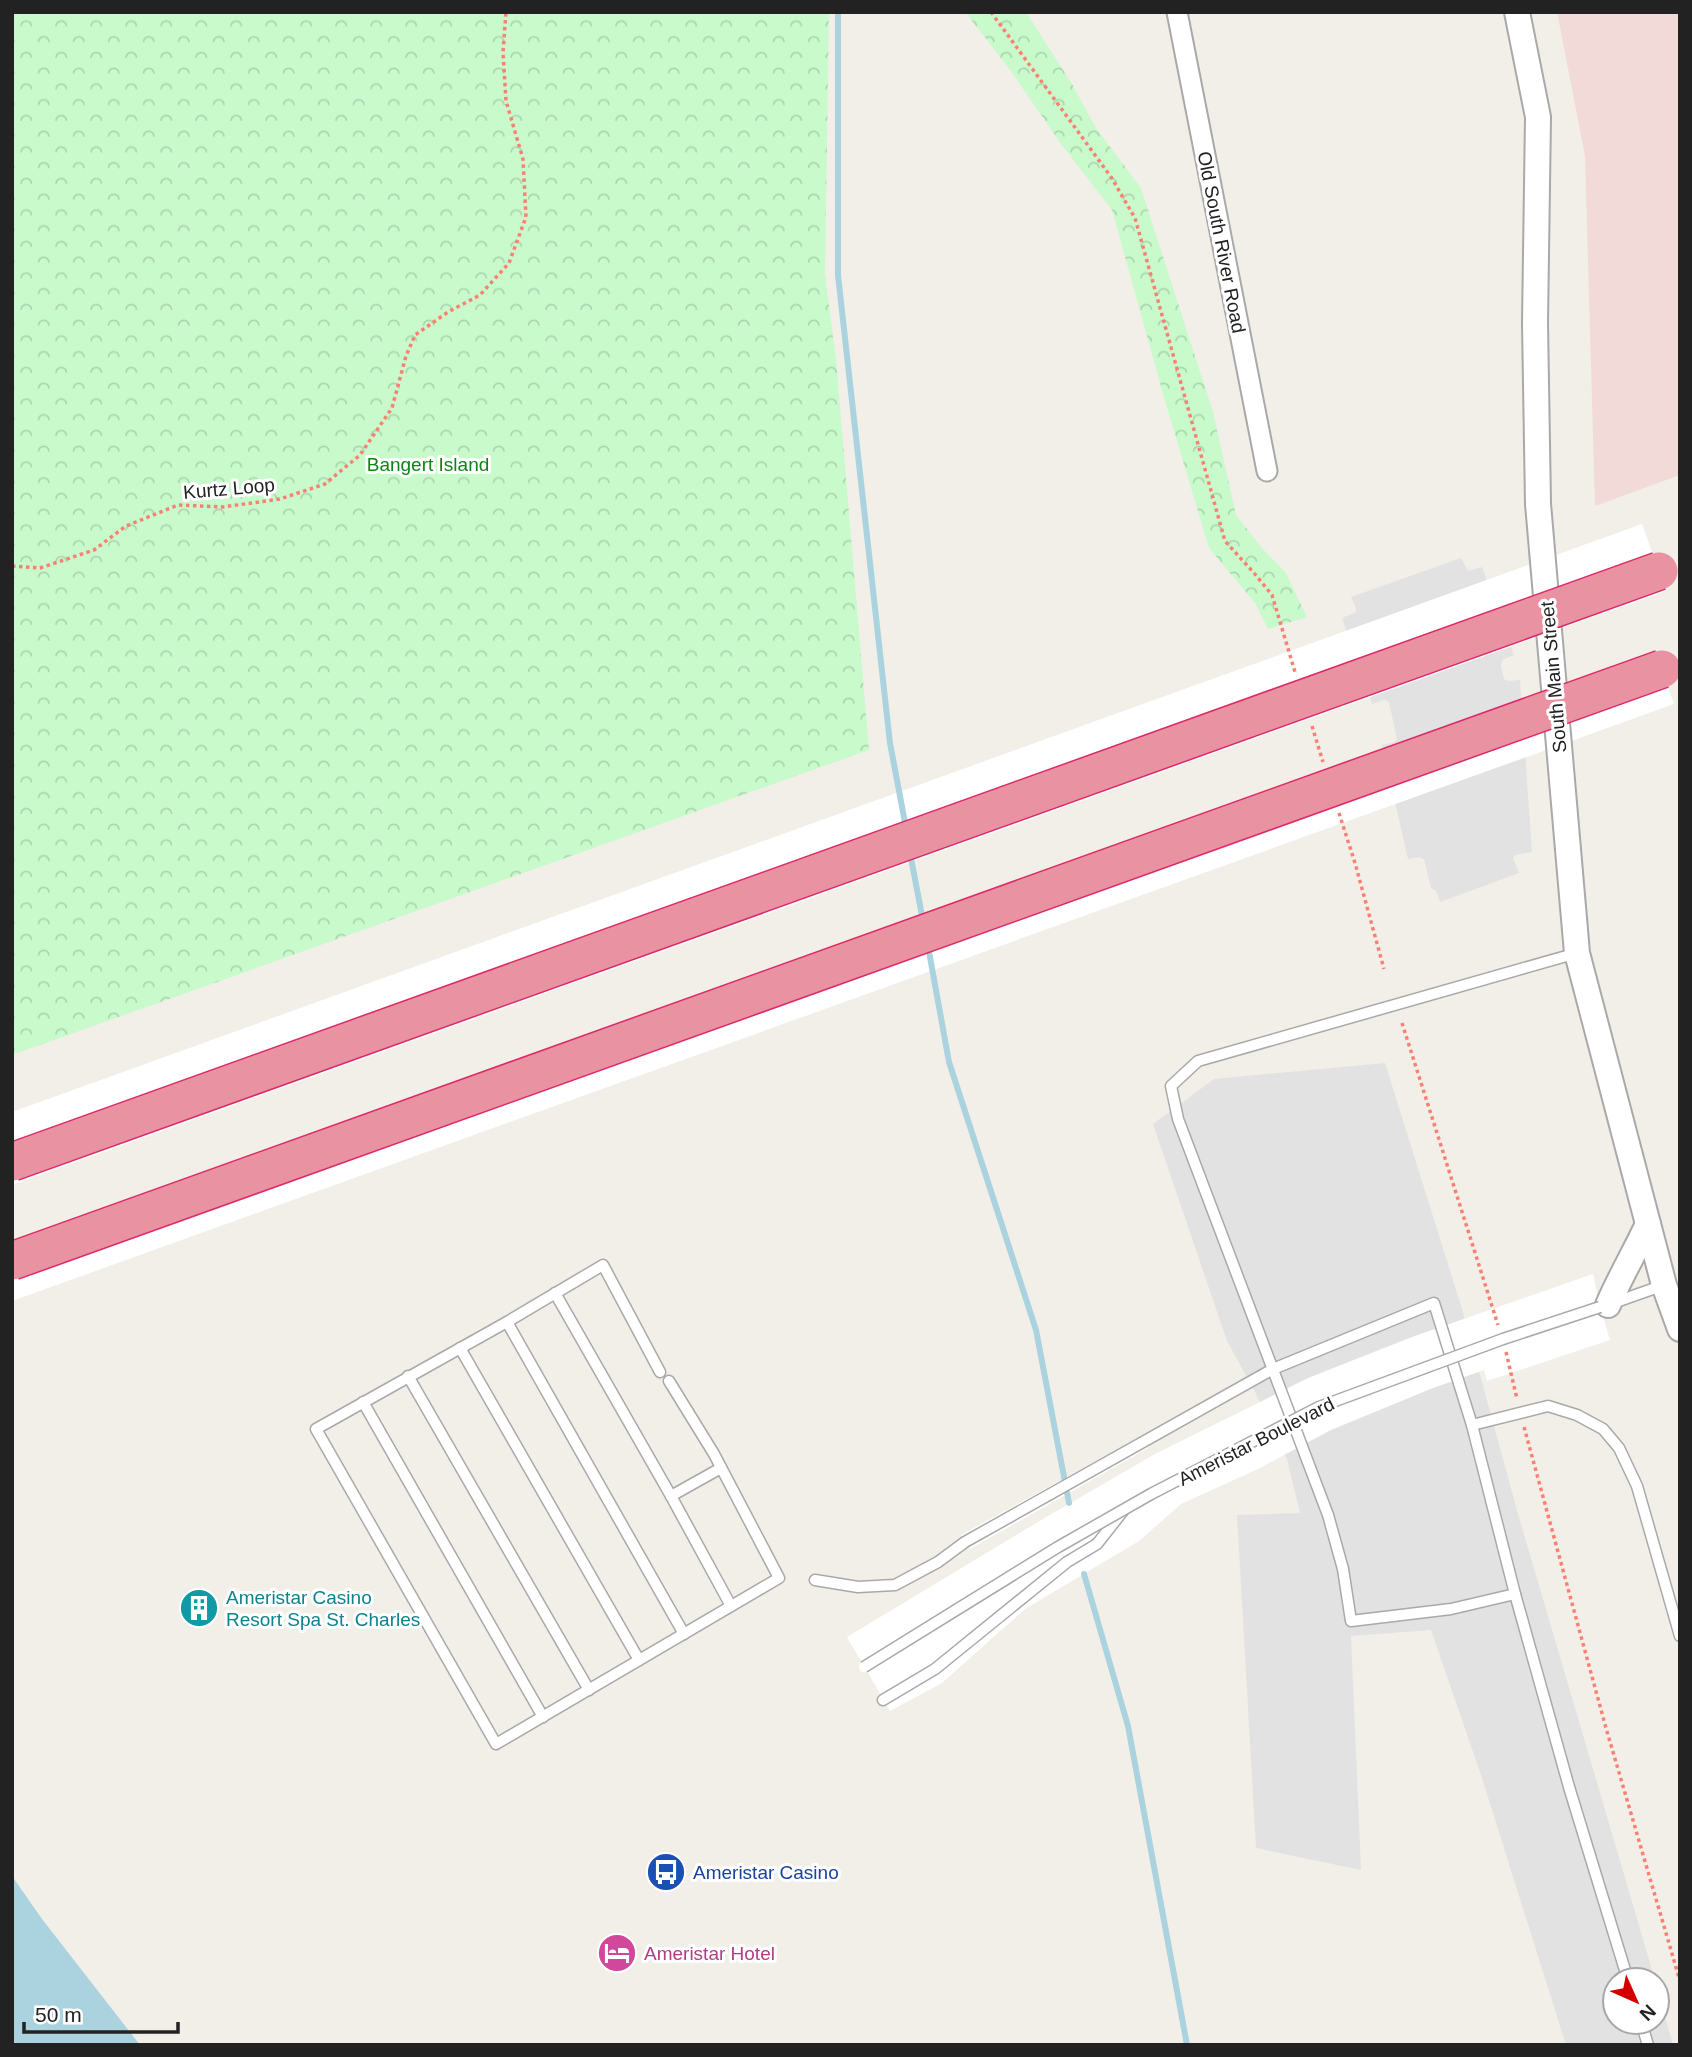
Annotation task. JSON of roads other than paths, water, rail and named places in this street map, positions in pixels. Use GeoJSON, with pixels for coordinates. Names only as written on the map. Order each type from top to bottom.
{"type":"FeatureCollection","features":[{"type":"Feature","properties":{"kind":"highway"},"geometry":{"type":"LineString","coordinates":[[12,1162],[1659,571]]}},
{"type":"Feature","properties":{"kind":"highway"},"geometry":{"type":"LineString","coordinates":[[12,1261],[1662,669]]}},
{"type":"Feature","properties":{"kind":"street","name":"Old South River Road"},"geometry":{"type":"LineString","coordinates":[[1177,12],[1267,471]]}},
{"type":"Feature","properties":{"kind":"street","name":"South Main Street"},"geometry":{"type":"LineString","coordinates":[[1517,12],[1538,117],[1535,323],[1538,503],[1577,953],[1648,1224],[1672,1284],[1680,1329]]}},
{"type":"Feature","properties":{"kind":"street"},"geometry":{"type":"LineString","coordinates":[[1604,1306],[1648,1224]]}},
{"type":"Feature","properties":{"kind":"lane"},"geometry":{"type":"LineString","coordinates":[[1515,1594],[1451,1609],[1351,1621],[1343,1569],[1328,1515],[1178,1119],[1171,1086],[1198,1061],[1577,953]]}},
{"type":"Feature","properties":{"kind":"lane"},"geometry":{"type":"LineString","coordinates":[[660,1372],[603,1265],[316,1429],[496,1744],[779,1578],[721,1468],[669,1381]]}},
{"type":"Feature","properties":{"kind":"lane","name":"Ameristar Boulevard"},"geometry":{"type":"LineString","coordinates":[[864,1667],[1058,1547],[1319,1407],[1503,1339],[1672,1284]]}},
{"type":"Feature","properties":{"kind":"lane"},"geometry":{"type":"LineString","coordinates":[[555,1293],[731,1606]]}},
{"type":"Feature","properties":{"kind":"lane"},"geometry":{"type":"LineString","coordinates":[[815,1580],[858,1587],[895,1585],[938,1562],[965,1542],[1273,1369],[1434,1303],[1472,1425],[1515,1594],[1569,1787],[1624,1966]]}},
{"type":"Feature","properties":{"kind":"lane"},"geometry":{"type":"LineString","coordinates":[[507,1322],[684,1634]]}},
{"type":"Feature","properties":{"kind":"lane"},"geometry":{"type":"LineString","coordinates":[[460,1348],[639,1660]]}},
{"type":"Feature","properties":{"kind":"lane"},"geometry":{"type":"LineString","coordinates":[[408,1376],[589,1689]]}},
{"type":"Feature","properties":{"kind":"lane"},"geometry":{"type":"LineString","coordinates":[[363,1402],[543,1717]]}},
{"type":"Feature","properties":{"kind":"lane"},"geometry":{"type":"LineString","coordinates":[[1472,1425],[1548,1406],[1577,1415],[1603,1429],[1619,1448],[1637,1486],[1680,1636]]}},
{"type":"Feature","properties":{"kind":"lane"},"geometry":{"type":"LineString","coordinates":[[671,1496],[721,1468]]}},
{"type":"Feature","properties":{"kind":"lane"},"geometry":{"type":"LineString","coordinates":[[883,1700],[935,1669],[1067,1562],[1097,1544],[1124,1510]]}},
{"type":"Feature","properties":{"kind":"water"},"geometry":{"type":"Polygon","coordinates":[[[12,1876],[42,1919],[140,2045],[12,2045],[12,1876]]]}},
{"type":"Feature","properties":{"kind":"waterway"},"geometry":{"type":"LineString","coordinates":[[838,12],[838,275],[890,743],[906,828]]}},
{"type":"Feature","properties":{"kind":"waterway"},"geometry":{"type":"LineString","coordinates":[[910,853],[923,921]]}},
{"type":"Feature","properties":{"kind":"waterway"},"geometry":{"type":"LineString","coordinates":[[928,946],[949,1062],[1036,1330],[1069,1503]]}},
{"type":"Feature","properties":{"kind":"waterway"},"geometry":{"type":"LineString","coordinates":[[1084,1574],[1128,1726],[1187,2045]]}},
{"type":"Feature","properties":{"kind":"place","name":"Ameristar Casino Resort Spa St. Charles"},"geometry":{"type":"Point","coordinates":[199,1608]}},
{"type":"Feature","properties":{"kind":"place","name":"Ameristar Casino"},"geometry":{"type":"Point","coordinates":[666,1872]}},
{"type":"Feature","properties":{"kind":"place","name":"Ameristar Hotel"},"geometry":{"type":"Point","coordinates":[617,1953]}},
{"type":"Feature","properties":{"kind":"park label","name":"Bangert Island"},"geometry":{"type":"Point","coordinates":[428,464]}}]}
